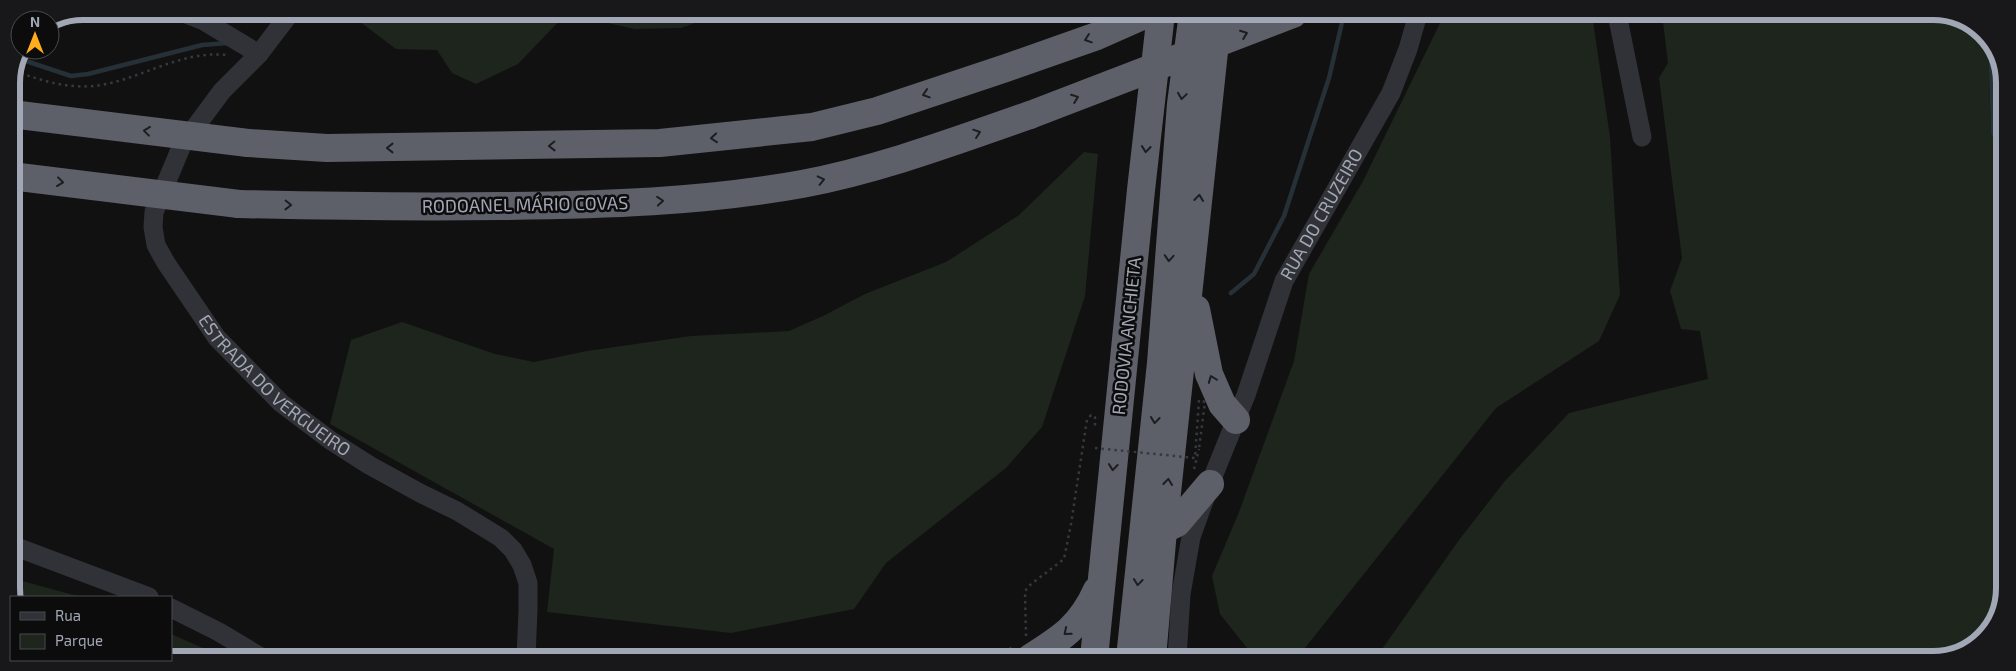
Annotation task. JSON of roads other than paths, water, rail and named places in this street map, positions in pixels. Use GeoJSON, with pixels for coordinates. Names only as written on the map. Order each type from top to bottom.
{"type":"FeatureCollection","features":[{"type":"Feature","properties":{"kind":"highway"},"geometry":{"type":"LineString","coordinates":[[20,115],[248,143],[327,148],[456,148],[660,143],[812,127],[877,111],[1097,36],[1133,20]]}},
{"type":"Feature","properties":{"kind":"highway","name":"RODOVIA ANCHIETA"},"geometry":{"type":"LineString","coordinates":[[1095,651],[1160,20]]}},
{"type":"Feature","properties":{"kind":"highway","name":"RODOVIA ANCHIETA"},"geometry":{"type":"LineString","coordinates":[[1131,651],[1161,363],[1181,104],[1192,20]]}},
{"type":"Feature","properties":{"kind":"highway"},"geometry":{"type":"LineString","coordinates":[[1153,651],[1177,530],[1193,255],[1217,20]]}},
{"type":"Feature","properties":{"kind":"highway","name":"RODOANEL MÁRIO COVAS"},"geometry":{"type":"LineString","coordinates":[[20,177],[239,204],[395,207],[628,204],[732,194],[802,184],[888,164],[1030,115],[1277,20]]}},
{"type":"Feature","properties":{"kind":"highway"},"geometry":{"type":"LineString","coordinates":[[1193,255],[1196,310],[1209,374],[1222,404],[1236,420]]}},
{"type":"Feature","properties":{"kind":"highway"},"geometry":{"type":"LineString","coordinates":[[1177,530],[1210,484]]}},
{"type":"Feature","properties":{"kind":"highway"},"geometry":{"type":"LineString","coordinates":[[1110,498],[1114,514],[1116,553],[1113,651]]}},
{"type":"Feature","properties":{"kind":"highway"},"geometry":{"type":"LineString","coordinates":[[1022,648],[1057,641],[1082,619],[1103,578]]}},
{"type":"Feature","properties":{"kind":"street"},"geometry":{"type":"LineString","coordinates":[[201,20],[256,57]]}},
{"type":"Feature","properties":{"kind":"street","name":"ESTRADA DO VERGUEIRO"},"geometry":{"type":"LineString","coordinates":[[286,20],[256,57],[222,92],[182,145],[154,212],[153,227],[156,245],[166,263],[217,338],[281,403],[330,440],[361,460],[420,494],[471,519],[501,538],[513,550],[522,565],[528,583],[526,651]]}},
{"type":"Feature","properties":{"kind":"street","name":"RUA DO CRUZEIRO"},"geometry":{"type":"LineString","coordinates":[[1210,484],[1236,420],[1284,281],[1392,93],[1416,20]]}},
{"type":"Feature","properties":{"kind":"street"},"geometry":{"type":"LineString","coordinates":[[1618,20],[1642,137]]}},
{"type":"Feature","properties":{"kind":"street"},"geometry":{"type":"LineString","coordinates":[[1177,530],[1181,594],[1177,651]]}},
{"type":"Feature","properties":{"kind":"street"},"geometry":{"type":"LineString","coordinates":[[20,548],[146,596]]}},
{"type":"Feature","properties":{"kind":"street"},"geometry":{"type":"LineString","coordinates":[[172,608],[219,632],[250,651]]}},
{"type":"Feature","properties":{"kind":"waterway"},"geometry":{"type":"LineString","coordinates":[[1231,293],[1254,274],[1284,216],[1329,78],[1343,20]]}},
{"type":"Feature","properties":{"kind":"waterway"},"geometry":{"type":"LineString","coordinates":[[24,60],[71,76],[88,74],[202,45],[228,43]]}}]}
